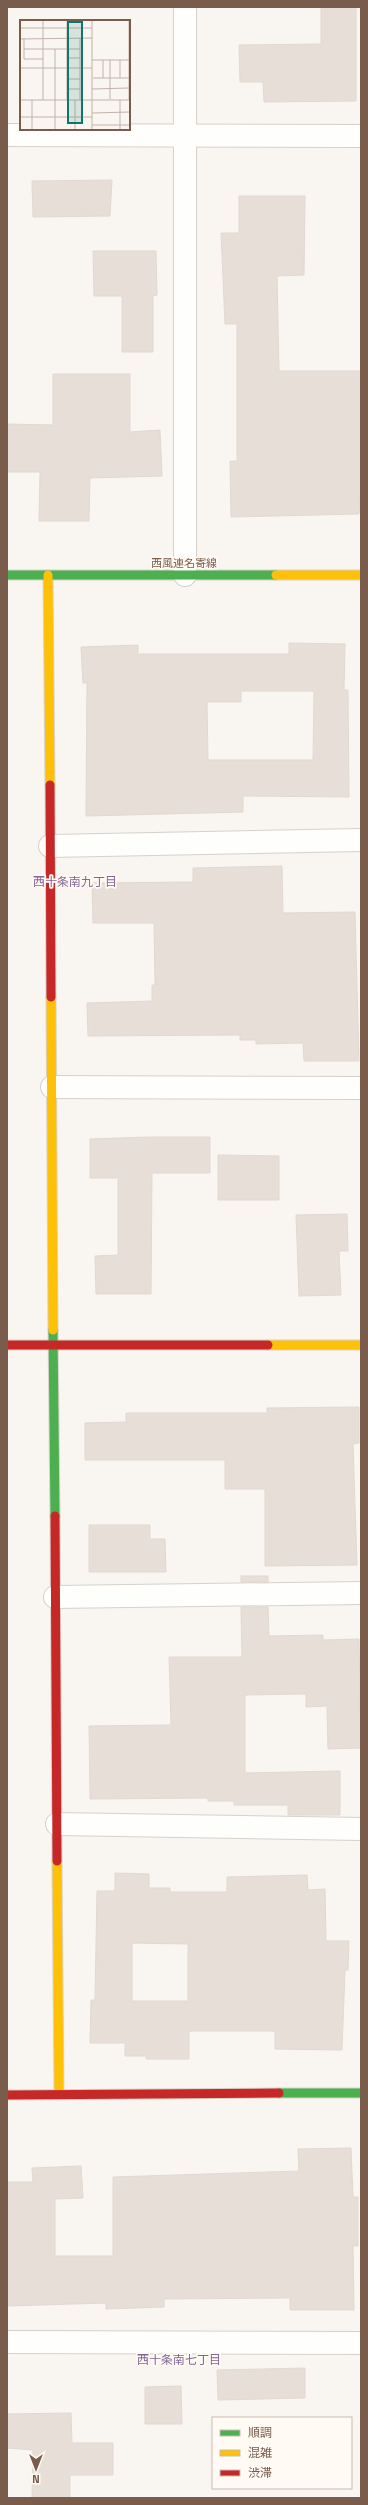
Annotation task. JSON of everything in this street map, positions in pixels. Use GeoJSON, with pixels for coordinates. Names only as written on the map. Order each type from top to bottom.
{"type":"FeatureCollection","features":[{"type":"Feature","properties":{"kind":"street"},"geometry":{"type":"LineString","coordinates":[[185,7],[185,575]]}},
{"type":"Feature","properties":{"kind":"street"},"geometry":{"type":"LineString","coordinates":[[7,136],[361,136]]}},
{"type":"Feature","properties":{"kind":"street","name":"西風連名寄線"},"geometry":{"type":"LineString","coordinates":[[7,575],[361,575]]}},
{"type":"Feature","properties":{"kind":"street"},"geometry":{"type":"LineString","coordinates":[[48,575],[59,2094]]}},
{"type":"Feature","properties":{"kind":"street"},"geometry":{"type":"LineString","coordinates":[[50,846],[361,840]]}},
{"type":"Feature","properties":{"kind":"street"},"geometry":{"type":"LineString","coordinates":[[52,1087],[361,1088]]}},
{"type":"Feature","properties":{"kind":"street"},"geometry":{"type":"LineString","coordinates":[[7,1345],[361,1345]]}},
{"type":"Feature","properties":{"kind":"street"},"geometry":{"type":"LineString","coordinates":[[55,1597],[361,1593]]}},
{"type":"Feature","properties":{"kind":"street"},"geometry":{"type":"LineString","coordinates":[[57,1824],[361,1829]]}},
{"type":"Feature","properties":{"kind":"street"},"geometry":{"type":"LineString","coordinates":[[7,2094],[361,2093]]}},
{"type":"Feature","properties":{"kind":"street"},"geometry":{"type":"LineString","coordinates":[[7,2342],[361,2343]]}},
{"type":"Feature","properties":{"kind":"building"},"geometry":{"type":"Polygon","coordinates":[[[321,7],[356,7],[356,101],[264,102],[263,82],[240,82],[239,45],[321,44],[321,7]]]}},
{"type":"Feature","properties":{"kind":"building"},"geometry":{"type":"Polygon","coordinates":[[[112,180],[110,216],[33,217],[32,181],[112,180]]]}},
{"type":"Feature","properties":{"kind":"building"},"geometry":{"type":"Polygon","coordinates":[[[239,196],[305,196],[304,275],[277,276],[279,371],[361,371],[361,487],[359,514],[231,517],[230,461],[237,461],[237,324],[225,324],[221,233],[239,233],[239,196]]]}},
{"type":"Feature","properties":{"kind":"building"},"geometry":{"type":"Polygon","coordinates":[[[93,251],[156,251],[157,295],[153,296],[153,352],[122,352],[122,296],[94,296],[93,251]]]}},
{"type":"Feature","properties":{"kind":"building"},"geometry":{"type":"Polygon","coordinates":[[[53,374],[130,374],[130,432],[160,430],[162,476],[90,478],[89,521],[39,521],[40,472],[7,472],[7,424],[53,425],[53,374]]]}},
{"type":"Feature","properties":{"kind":"building"},"geometry":{"type":"Polygon","coordinates":[[[289,643],[345,644],[344,690],[348,690],[349,797],[243,796],[243,812],[86,816],[87,683],[83,683],[81,647],[138,645],[138,654],[289,654],[289,643]],[[241,691],[241,702],[207,702],[208,760],[313,760],[314,691],[241,691]]]}},
{"type":"Feature","properties":{"kind":"building"},"geometry":{"type":"Polygon","coordinates":[[[282,866],[283,913],[355,912],[359,1061],[304,1061],[303,1043],[256,1044],[256,1040],[240,1040],[240,1035],[88,1036],[87,1003],[152,1001],[152,985],[155,985],[154,923],[93,923],[92,883],[193,882],[193,868],[282,866]]]}},
{"type":"Feature","properties":{"kind":"building"},"geometry":{"type":"Polygon","coordinates":[[[210,1137],[210,1173],[152,1173],[151,1294],[96,1294],[95,1256],[118,1255],[118,1178],[90,1178],[90,1139],[210,1137]]]}},
{"type":"Feature","properties":{"kind":"building"},"geometry":{"type":"Polygon","coordinates":[[[218,1155],[279,1156],[279,1200],[218,1200],[218,1155]]]}},
{"type":"Feature","properties":{"kind":"building"},"geometry":{"type":"Polygon","coordinates":[[[347,1214],[348,1251],[339,1251],[341,1295],[299,1296],[296,1215],[347,1214]]]}},
{"type":"Feature","properties":{"kind":"building"},"geometry":{"type":"Polygon","coordinates":[[[359,1407],[359,1443],[353,1444],[357,1565],[265,1566],[265,1489],[225,1489],[225,1460],[85,1460],[85,1423],[126,1422],[126,1413],[267,1413],[267,1408],[359,1407]]]}},
{"type":"Feature","properties":{"kind":"building"},"geometry":{"type":"Polygon","coordinates":[[[89,1525],[150,1525],[150,1539],[165,1539],[166,1572],[89,1572],[89,1525]]]}},
{"type":"Feature","properties":{"kind":"building"},"geometry":{"type":"Polygon","coordinates":[[[241,1576],[268,1576],[268,1582],[241,1582],[241,1576]]]}},
{"type":"Feature","properties":{"kind":"building"},"geometry":{"type":"Polygon","coordinates":[[[241,1607],[268,1607],[269,1636],[323,1635],[323,1640],[359,1639],[361,1748],[328,1749],[327,1706],[306,1707],[306,1694],[245,1695],[245,1773],[340,1771],[340,1815],[288,1815],[288,1805],[234,1805],[234,1801],[208,1801],[208,1798],[90,1799],[89,1726],[171,1725],[169,1657],[242,1657],[241,1607]]]}},
{"type":"Feature","properties":{"kind":"building"},"geometry":{"type":"Polygon","coordinates":[[[115,1873],[149,1874],[149,1888],[170,1888],[170,1892],[227,1892],[227,1877],[307,1875],[308,1890],[325,1889],[326,1941],[349,1941],[348,1970],[345,1970],[342,2050],[275,2049],[275,2031],[189,2031],[189,2059],[146,2059],[146,2056],[125,2056],[125,2043],[90,2043],[91,2000],[95,2000],[97,1891],[115,1891],[115,1873]],[[132,1943],[132,2001],[188,2001],[188,1944],[132,1943]]]}},
{"type":"Feature","properties":{"kind":"building"},"geometry":{"type":"Polygon","coordinates":[[[351,2148],[353,2197],[358,2197],[358,2246],[353,2246],[354,2310],[290,2310],[290,2298],[164,2299],[164,2307],[106,2309],[106,2303],[7,2306],[7,2182],[33,2182],[32,2168],[81,2166],[83,2198],[55,2199],[55,2256],[113,2256],[113,2177],[299,2171],[298,2149],[351,2148]]]}},
{"type":"Feature","properties":{"kind":"building"},"geometry":{"type":"Polygon","coordinates":[[[305,2368],[305,2398],[218,2400],[217,2370],[305,2368]]]}},
{"type":"Feature","properties":{"kind":"building"},"geometry":{"type":"Polygon","coordinates":[[[181,2386],[182,2424],[145,2424],[145,2387],[181,2386]]]}},
{"type":"Feature","properties":{"kind":"building"},"geometry":{"type":"Polygon","coordinates":[[[71,2413],[72,2443],[113,2443],[113,2475],[70,2475],[70,2498],[32,2498],[33,2450],[7,2448],[7,2414],[71,2413]]]}},
{"type":"Feature","properties":{"kind":"traffic: fast"},"geometry":{"type":"LineString","coordinates":[[7,575],[276,575]]}},
{"type":"Feature","properties":{"kind":"traffic: fast"},"geometry":{"type":"LineString","coordinates":[[53,1330],[55,1516]]}},
{"type":"Feature","properties":{"kind":"traffic: fast"},"geometry":{"type":"LineString","coordinates":[[279,2093],[361,2093]]}},
{"type":"Feature","properties":{"kind":"traffic: slow"},"geometry":{"type":"LineString","coordinates":[[48,575],[50,785]]}},
{"type":"Feature","properties":{"kind":"traffic: slow"},"geometry":{"type":"LineString","coordinates":[[276,575],[361,575]]}},
{"type":"Feature","properties":{"kind":"traffic: slow"},"geometry":{"type":"LineString","coordinates":[[51,997],[53,1330]]}},
{"type":"Feature","properties":{"kind":"traffic: slow"},"geometry":{"type":"LineString","coordinates":[[268,1345],[361,1345]]}},
{"type":"Feature","properties":{"kind":"traffic: slow"},"geometry":{"type":"LineString","coordinates":[[57,1861],[59,2094]]}},
{"type":"Feature","properties":{"kind":"traffic: jam"},"geometry":{"type":"LineString","coordinates":[[50,785],[51,997]]}},
{"type":"Feature","properties":{"kind":"traffic: jam"},"geometry":{"type":"LineString","coordinates":[[7,1345],[268,1345]]}},
{"type":"Feature","properties":{"kind":"traffic: jam"},"geometry":{"type":"LineString","coordinates":[[55,1516],[57,1861]]}},
{"type":"Feature","properties":{"kind":"traffic: jam"},"geometry":{"type":"LineString","coordinates":[[7,2095],[279,2093]]}},
{"type":"Feature","properties":{"kind":"district","name":"西十条南九丁目"},"geometry":{"type":"Point","coordinates":[75,881]}},
{"type":"Feature","properties":{"kind":"district","name":"西十条南七丁目"},"geometry":{"type":"Point","coordinates":[179,2359]}}]}
